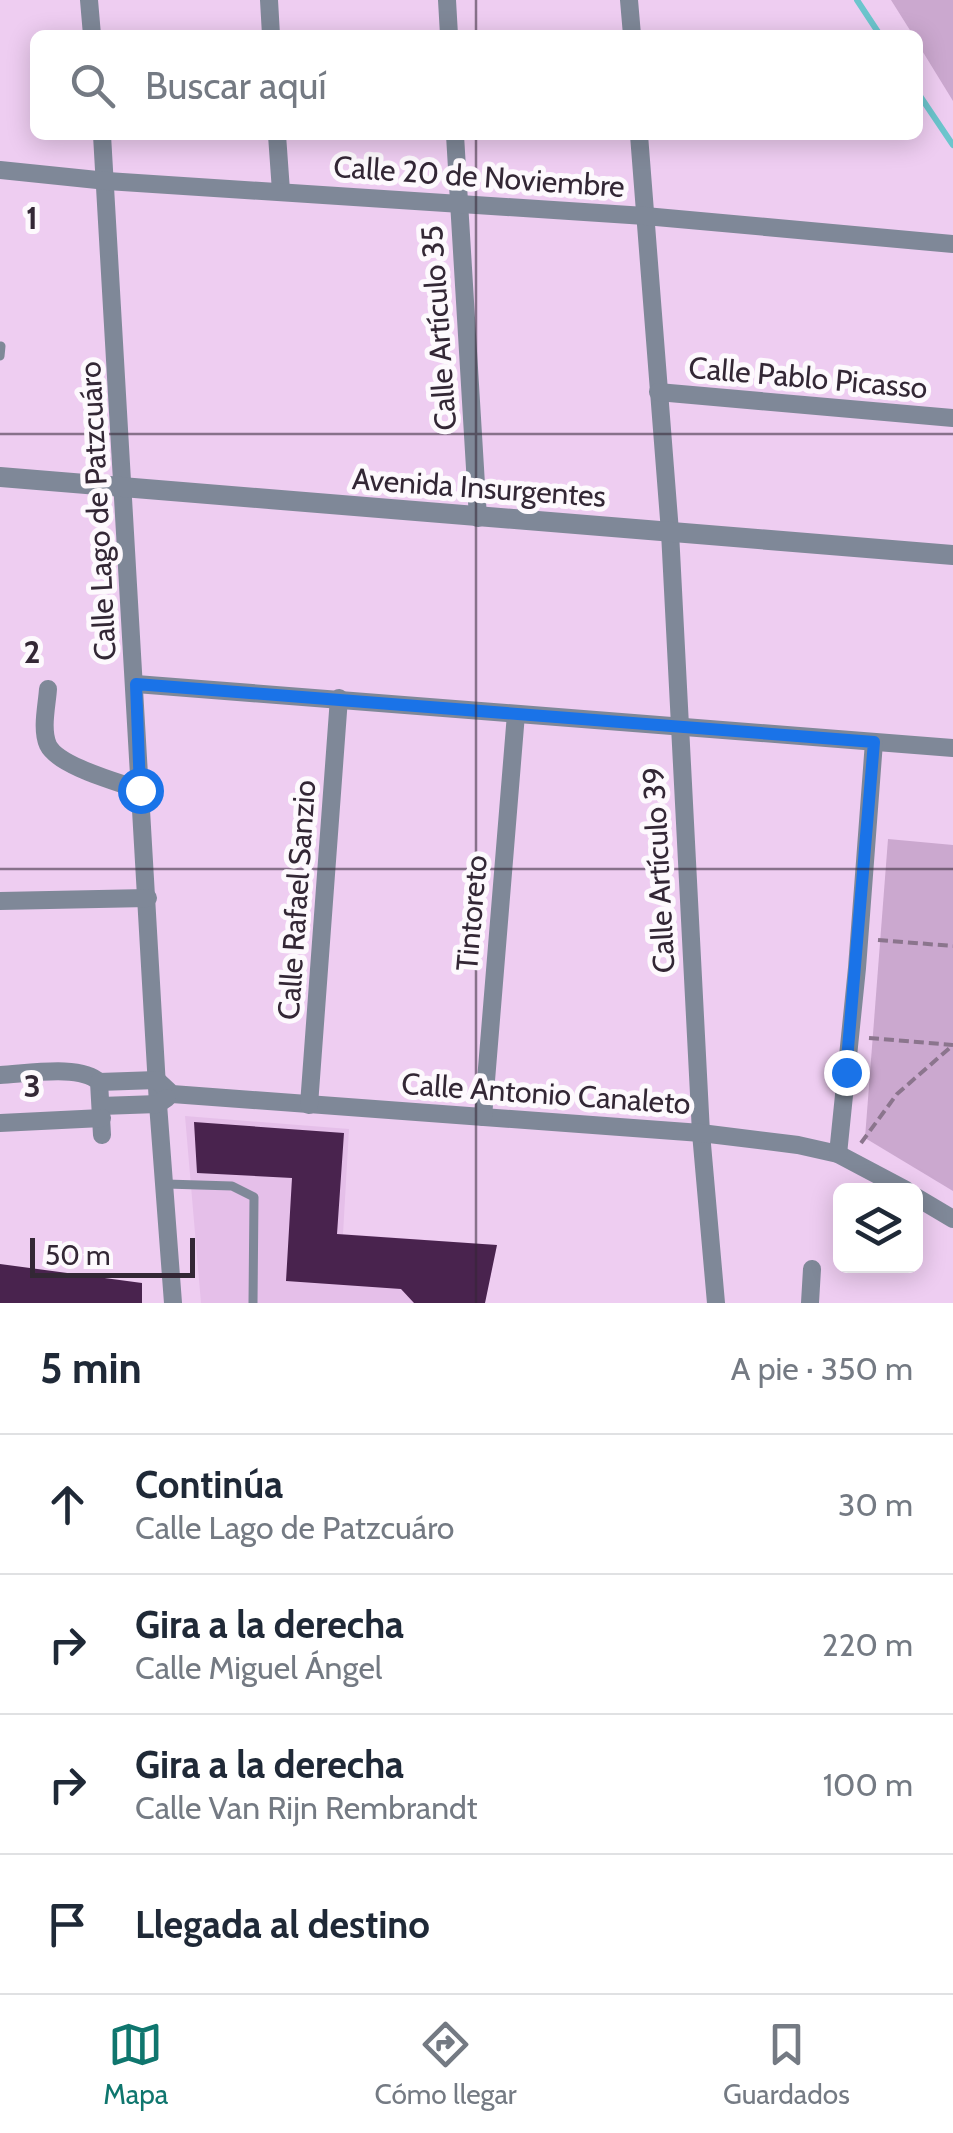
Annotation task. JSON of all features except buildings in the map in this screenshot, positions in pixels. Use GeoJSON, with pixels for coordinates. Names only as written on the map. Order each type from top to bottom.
{"type":"FeatureCollection","features":[{"type":"Feature","properties":{"kind":"street"},"geometry":{"type":"LineString","coordinates":[[89,0],[92,30]]}},
{"type":"Feature","properties":{"kind":"street"},"geometry":{"type":"LineString","coordinates":[[269,0],[271,30]]}},
{"type":"Feature","properties":{"kind":"street"},"geometry":{"type":"LineString","coordinates":[[447,0],[449,30]]}},
{"type":"Feature","properties":{"kind":"street"},"geometry":{"type":"LineString","coordinates":[[629,0],[632,30]]}},
{"type":"Feature","properties":{"kind":"street","name":"Calle Lago de Patzcuáro"},"geometry":{"type":"LineString","coordinates":[[102,140],[157,1080],[165,1099],[173,1303]]}},
{"type":"Feature","properties":{"kind":"street"},"geometry":{"type":"LineString","coordinates":[[277,140],[281,191]]}},
{"type":"Feature","properties":{"kind":"street","name":"Calle Artículo 35"},"geometry":{"type":"LineString","coordinates":[[455,140],[478,518]]}},
{"type":"Feature","properties":{"kind":"street","name":"Calle Artículo 39"},"geometry":{"type":"LineString","coordinates":[[639,140],[670,532],[711,1300]]}},
{"type":"Feature","properties":{"kind":"street","name":"Calle 20 de Noviembre"},"geometry":{"type":"LineString","coordinates":[[0,170],[106,181],[645,216],[953,244]]}},
{"type":"Feature","properties":{"kind":"street","name":"Calle Pablo Picasso"},"geometry":{"type":"LineString","coordinates":[[658,392],[953,418]]}},
{"type":"Feature","properties":{"kind":"street","name":"Avenida Insurgentes"},"geometry":{"type":"LineString","coordinates":[[0,478],[953,554]]}},
{"type":"Feature","properties":{"kind":"street"},"geometry":{"type":"LineString","coordinates":[[136,684],[953,748]]}},
{"type":"Feature","properties":{"kind":"street"},"geometry":{"type":"LineString","coordinates":[[48,689],[45,728],[48,744],[56,754],[68,763],[140,790]]}},
{"type":"Feature","properties":{"kind":"street","name":"Calle Rafael Sanzio"},"geometry":{"type":"LineString","coordinates":[[308,1106],[340,698]]}},
{"type":"Feature","properties":{"kind":"street","name":"Tintoreto"},"geometry":{"type":"LineString","coordinates":[[483,1117],[516,714]]}},
{"type":"Feature","properties":{"kind":"street"},"geometry":{"type":"LineString","coordinates":[[838,1154],[874,742]]}},
{"type":"Feature","properties":{"kind":"street"},"geometry":{"type":"LineString","coordinates":[[0,902],[148,898]]}},
{"type":"Feature","properties":{"kind":"street"},"geometry":{"type":"LineString","coordinates":[[0,1074],[92,1075],[99,1082],[102,1120]]}},
{"type":"Feature","properties":{"kind":"street"},"geometry":{"type":"LineString","coordinates":[[99,1082],[157,1080]]}},
{"type":"Feature","properties":{"kind":"street","name":"Calle Antonio Canaleto"},"geometry":{"type":"LineString","coordinates":[[0,1122],[102,1120],[165,1099],[483,1117],[701,1133],[798,1145],[838,1154],[893,1183]]}},
{"type":"Feature","properties":{"kind":"street"},"geometry":{"type":"LineString","coordinates":[[923,1200],[953,1219]]}},
{"type":"Feature","properties":{"kind":"street"},"geometry":{"type":"LineString","coordinates":[[810,1303],[812,1269]]}},
{"type":"Feature","properties":{"kind":"lane"},"geometry":{"type":"LineString","coordinates":[[0,356],[1,346]]}},
{"type":"Feature","properties":{"kind":"lane"},"geometry":{"type":"LineString","coordinates":[[166,1184],[232,1186],[254,1197],[253,1303]]}},
{"type":"Feature","properties":{"kind":"path"},"geometry":{"type":"LineString","coordinates":[[877,940],[953,946]]}},
{"type":"Feature","properties":{"kind":"path"},"geometry":{"type":"LineString","coordinates":[[861,1143],[897,1094],[953,1045],[869,1038]]}},
{"type":"Feature","properties":{"kind":"shaded area"},"geometry":{"type":"Polygon","coordinates":[[[891,0],[953,0],[953,101],[923,52],[923,30],[910,30],[891,0]]]}},
{"type":"Feature","properties":{"kind":"shaded area"},"geometry":{"type":"Polygon","coordinates":[[[888,839],[953,845],[953,1191],[865,1138],[888,839]]]}},
{"type":"Feature","properties":{"kind":"shaded area"},"geometry":{"type":"Polygon","coordinates":[[[185,1116],[349,1129],[343,1234],[497,1245],[485,1303],[201,1303],[185,1116]]]}},
{"type":"Feature","properties":{"kind":"waterway"},"geometry":{"type":"LineString","coordinates":[[857,0],[877,30]]}},
{"type":"Feature","properties":{"kind":"waterway"},"geometry":{"type":"LineString","coordinates":[[923,100],[953,145]]}},
{"type":"Feature","properties":{"kind":"route"},"geometry":{"type":"LineString","coordinates":[[140,790],[136,684],[874,742],[846,1072]]}}]}
